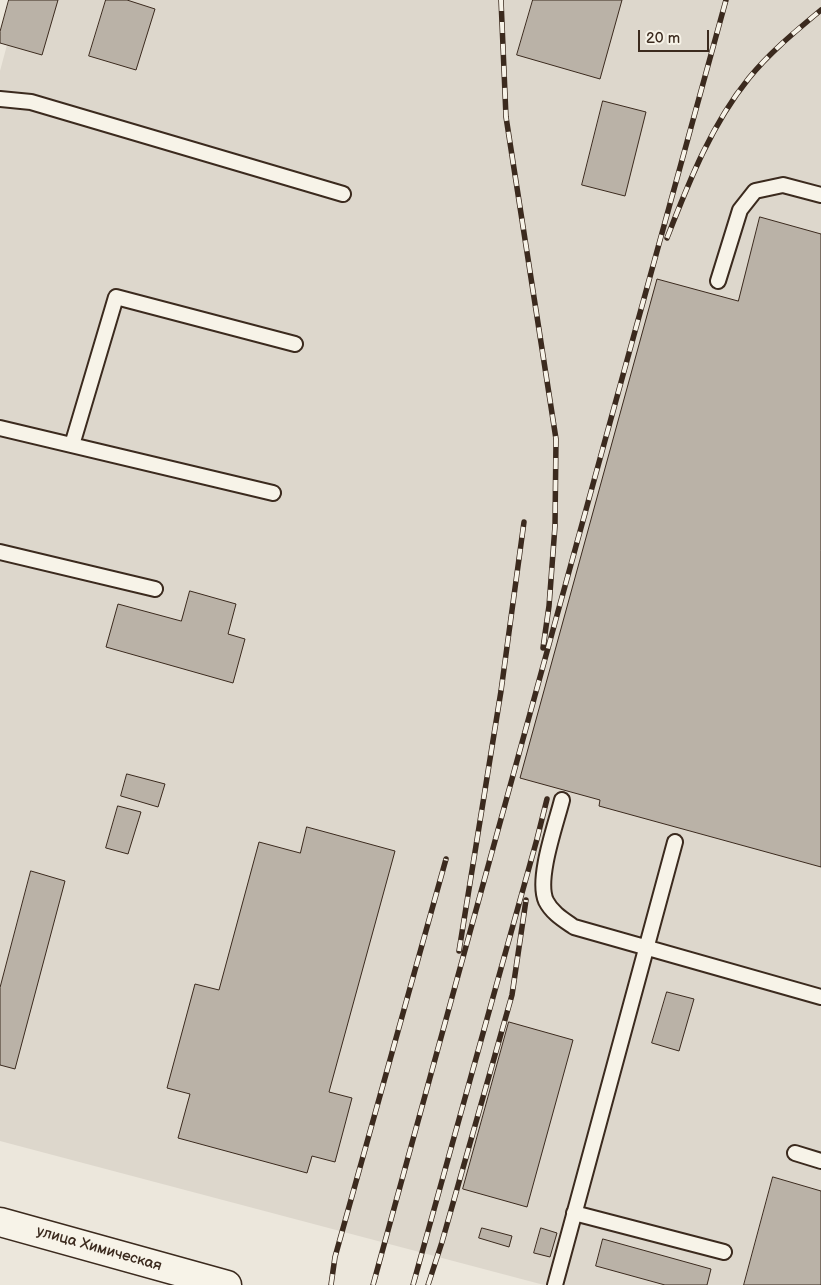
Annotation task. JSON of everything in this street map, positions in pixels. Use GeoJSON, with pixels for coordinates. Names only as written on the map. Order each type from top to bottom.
{"type":"FeatureCollection","features":[{"type":"Feature","properties":{"kind":"street","name":"улица Химическая"},"geometry":{"type":"LineString","coordinates":[[0,1222],[227,1285]]}},
{"type":"Feature","properties":{"kind":"lane"},"geometry":{"type":"LineString","coordinates":[[0,100],[31,102],[343,194]]}},
{"type":"Feature","properties":{"kind":"lane"},"geometry":{"type":"LineString","coordinates":[[718,281],[740,210],[755,192],[783,185],[821,195]]}},
{"type":"Feature","properties":{"kind":"lane"},"geometry":{"type":"LineString","coordinates":[[72,445],[116,297],[295,344]]}},
{"type":"Feature","properties":{"kind":"lane"},"geometry":{"type":"LineString","coordinates":[[0,428],[273,493]]}},
{"type":"Feature","properties":{"kind":"lane"},"geometry":{"type":"LineString","coordinates":[[0,552],[155,589]]}},
{"type":"Feature","properties":{"kind":"lane"},"geometry":{"type":"LineString","coordinates":[[562,800],[543,877],[546,900],[554,913],[574,927],[821,997]]}},
{"type":"Feature","properties":{"kind":"lane"},"geometry":{"type":"LineString","coordinates":[[555,1285],[674,842]]}},
{"type":"Feature","properties":{"kind":"lane"},"geometry":{"type":"LineString","coordinates":[[795,1153],[821,1160]]}},
{"type":"Feature","properties":{"kind":"lane"},"geometry":{"type":"LineString","coordinates":[[574,1213],[724,1252]]}},
{"type":"Feature","properties":{"kind":"shaded area"},"geometry":{"type":"Polygon","coordinates":[[[19,0],[821,0],[821,1285],[544,1285],[0,1141],[0,71],[19,0]]]}},
{"type":"Feature","properties":{"kind":"building"},"geometry":{"type":"Polygon","coordinates":[[[9,0],[58,0],[42,55],[0,43],[0,32],[9,0]]]}},
{"type":"Feature","properties":{"kind":"building"},"geometry":{"type":"Polygon","coordinates":[[[106,0],[127,0],[155,9],[136,70],[89,56],[106,0]]]}},
{"type":"Feature","properties":{"kind":"building"},"geometry":{"type":"Polygon","coordinates":[[[533,0],[622,0],[600,79],[517,55],[533,0]]]}},
{"type":"Feature","properties":{"kind":"building"},"geometry":{"type":"Polygon","coordinates":[[[603,101],[646,112],[625,196],[582,185],[603,101]]]}},
{"type":"Feature","properties":{"kind":"building"},"geometry":{"type":"Polygon","coordinates":[[[760,217],[821,234],[821,867],[599,806],[600,800],[520,778],[657,279],[738,301],[760,217]]]}},
{"type":"Feature","properties":{"kind":"building"},"geometry":{"type":"Polygon","coordinates":[[[190,591],[236,604],[228,634],[245,639],[233,683],[106,647],[118,604],[181,621],[190,591]]]}},
{"type":"Feature","properties":{"kind":"building"},"geometry":{"type":"Polygon","coordinates":[[[127,774],[165,784],[158,807],[121,796],[127,774]]]}},
{"type":"Feature","properties":{"kind":"building"},"geometry":{"type":"Polygon","coordinates":[[[118,806],[141,812],[128,854],[106,848],[118,806]]]}},
{"type":"Feature","properties":{"kind":"building"},"geometry":{"type":"Polygon","coordinates":[[[307,827],[395,851],[329,1092],[352,1098],[335,1162],[312,1156],[307,1173],[178,1138],[190,1094],[167,1088],[195,984],[219,990],[259,842],[300,853],[307,827]]]}},
{"type":"Feature","properties":{"kind":"building"},"geometry":{"type":"Polygon","coordinates":[[[31,871],[65,881],[15,1069],[0,1065],[0,988],[31,871]]]}},
{"type":"Feature","properties":{"kind":"building"},"geometry":{"type":"Polygon","coordinates":[[[667,992],[694,999],[679,1051],[652,1043],[667,992]]]}},
{"type":"Feature","properties":{"kind":"building"},"geometry":{"type":"Polygon","coordinates":[[[509,1022],[573,1040],[527,1207],[463,1189],[509,1022]]]}},
{"type":"Feature","properties":{"kind":"building"},"geometry":{"type":"Polygon","coordinates":[[[773,1177],[821,1191],[821,1285],[744,1285],[773,1177]]]}},
{"type":"Feature","properties":{"kind":"building"},"geometry":{"type":"Polygon","coordinates":[[[482,1228],[512,1236],[509,1247],[479,1238],[482,1228]]]}},
{"type":"Feature","properties":{"kind":"building"},"geometry":{"type":"Polygon","coordinates":[[[541,1228],[557,1233],[550,1257],[534,1253],[541,1228]]]}},
{"type":"Feature","properties":{"kind":"building"},"geometry":{"type":"Polygon","coordinates":[[[603,1239],[711,1269],[707,1285],[665,1285],[596,1266],[603,1239]]]}},
{"type":"Feature","properties":{"kind":"railway"},"geometry":{"type":"LineString","coordinates":[[501,0],[506,117],[556,439],[555,526],[549,606],[543,648]]}},
{"type":"Feature","properties":{"kind":"railway"},"geometry":{"type":"LineString","coordinates":[[373,1285],[726,0]]}},
{"type":"Feature","properties":{"kind":"railway"},"geometry":{"type":"LineString","coordinates":[[667,238],[702,155],[735,96],[766,59],[821,10]]}},
{"type":"Feature","properties":{"kind":"railway"},"geometry":{"type":"LineString","coordinates":[[459,951],[501,691],[524,522]]}},
{"type":"Feature","properties":{"kind":"railway"},"geometry":{"type":"LineString","coordinates":[[413,1285],[547,799]]}},
{"type":"Feature","properties":{"kind":"railway"},"geometry":{"type":"LineString","coordinates":[[331,1285],[335,1257],[446,859]]}},
{"type":"Feature","properties":{"kind":"railway"},"geometry":{"type":"LineString","coordinates":[[428,1285],[512,995],[526,900]]}}]}
